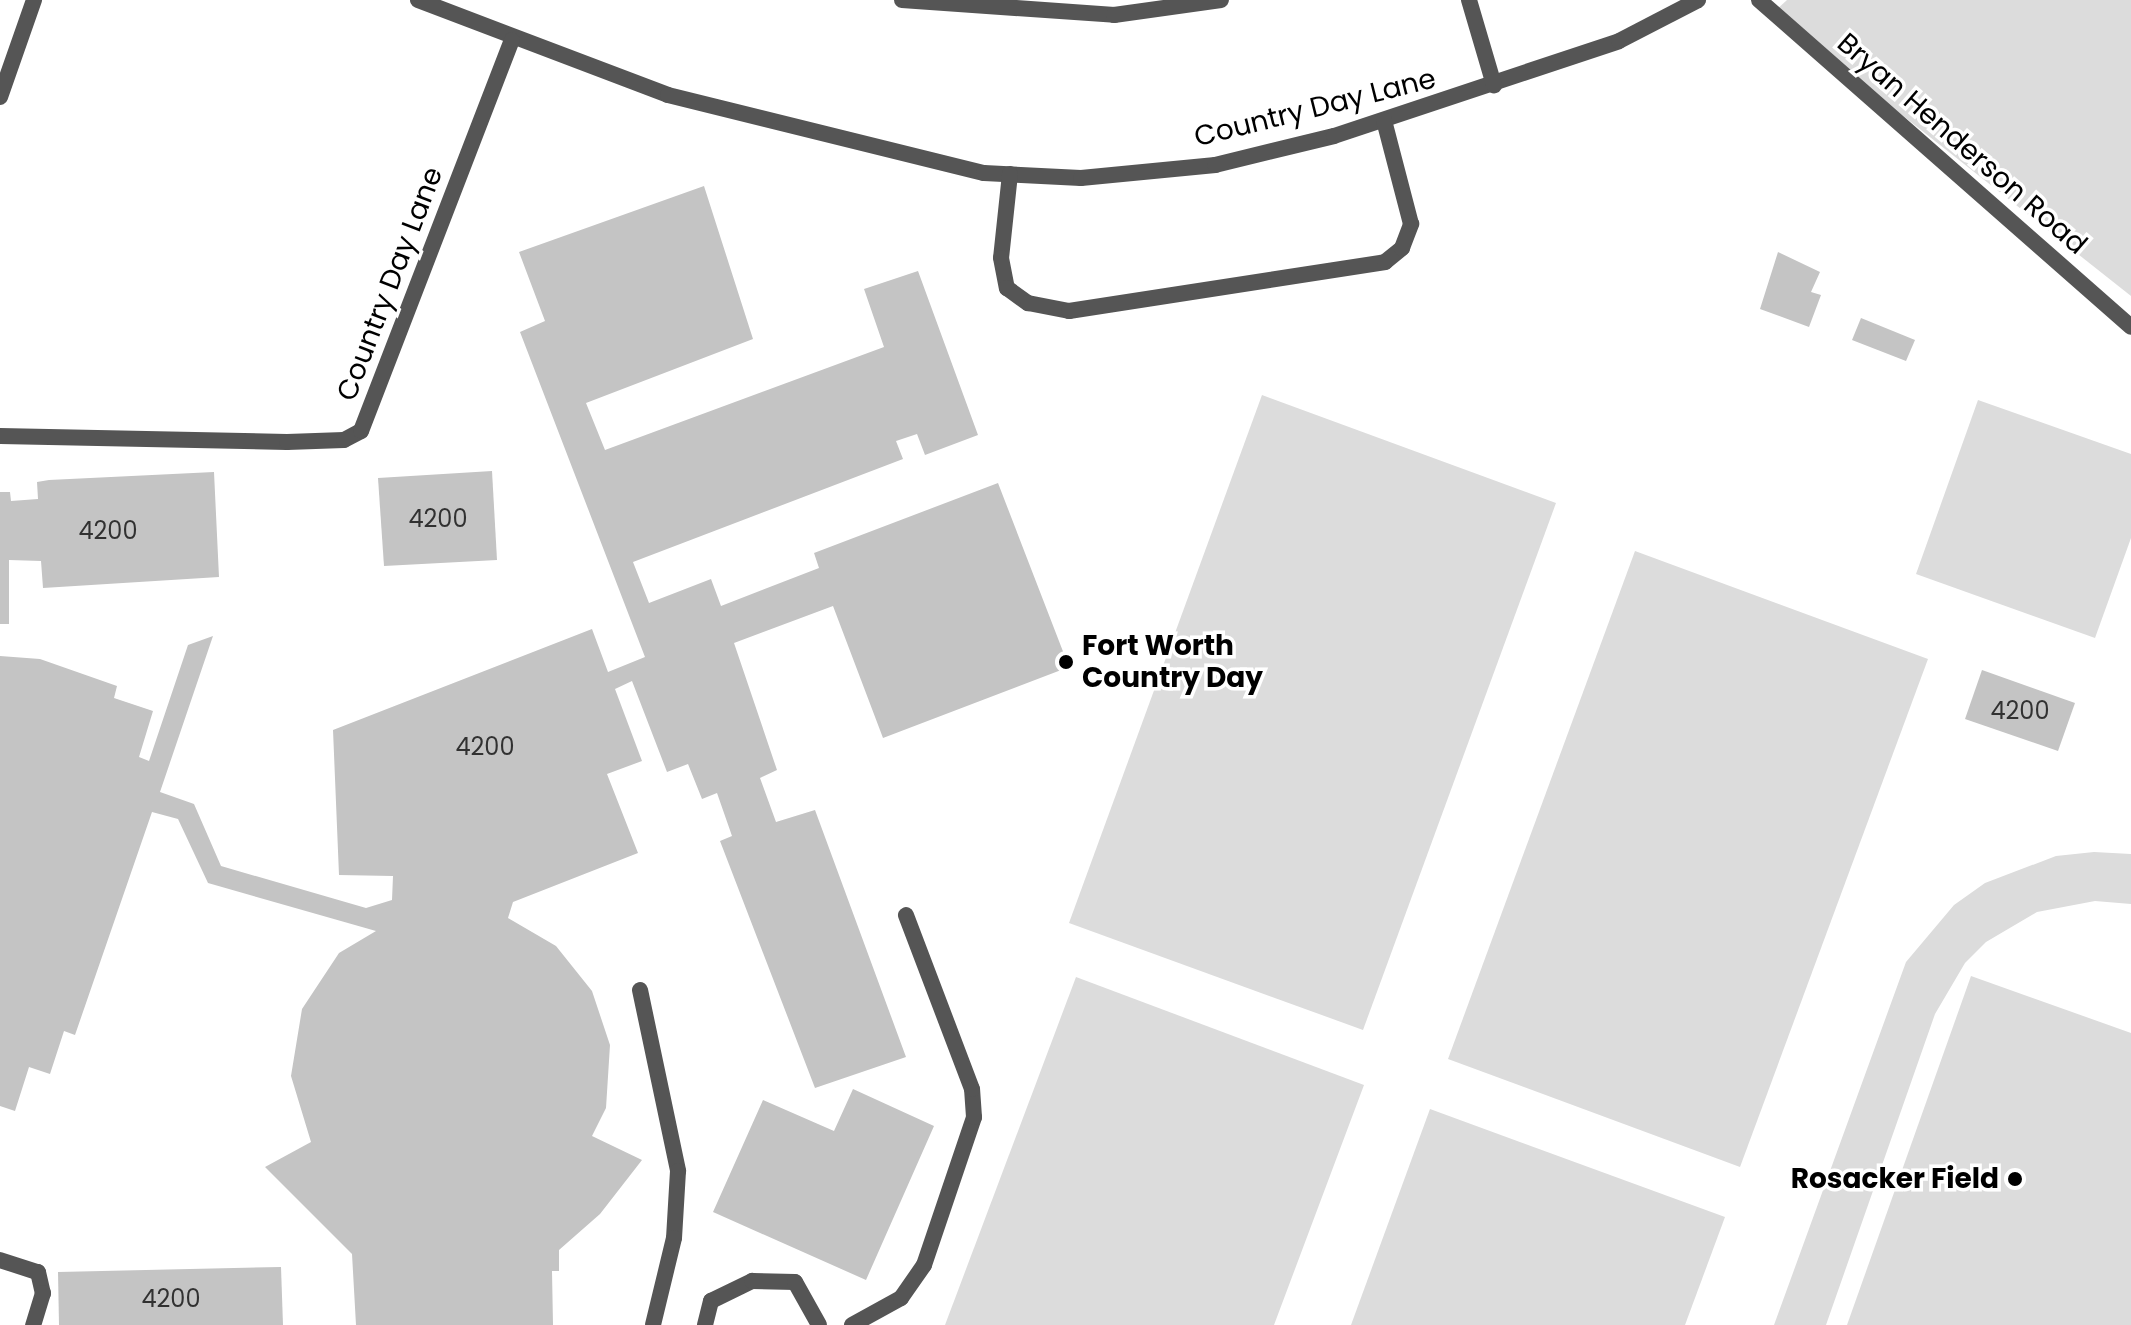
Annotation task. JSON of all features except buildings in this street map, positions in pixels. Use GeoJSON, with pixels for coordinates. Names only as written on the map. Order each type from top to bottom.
{"type":"FeatureCollection","features":[{"type":"Feature","properties":{"kind":"street"},"geometry":{"type":"LineString","coordinates":[[0,97],[34,0]]}},
{"type":"Feature","properties":{"kind":"street","name":"Country Day Lane"},"geometry":{"type":"LineString","coordinates":[[418,0],[512,40],[668,95],[1010,174],[1081,178],[1215,165],[1384,120],[1619,41],[1698,0]]}},
{"type":"Feature","properties":{"kind":"street"},"geometry":{"type":"LineString","coordinates":[[902,0],[1114,15],[1221,0]]}},
{"type":"Feature","properties":{"kind":"street"},"geometry":{"type":"LineString","coordinates":[[1469,0],[1494,85]]}},
{"type":"Feature","properties":{"kind":"street","name":"Bryan Henderson Road"},"geometry":{"type":"LineString","coordinates":[[1759,0],[2131,327]]}},
{"type":"Feature","properties":{"kind":"street","name":"Country Day Lane"},"geometry":{"type":"LineString","coordinates":[[0,436],[287,442],[344,440],[361,431],[512,40]]}},
{"type":"Feature","properties":{"kind":"street"},"geometry":{"type":"LineString","coordinates":[[1010,174],[1001,258],[1007,288],[1028,303],[1069,311],[1385,262],[1402,248],[1411,224],[1384,120]]}},
{"type":"Feature","properties":{"kind":"street"},"geometry":{"type":"LineString","coordinates":[[852,1325],[901,1298],[924,1265],[974,1117],[972,1089],[906,915]]}},
{"type":"Feature","properties":{"kind":"street"},"geometry":{"type":"LineString","coordinates":[[640,990],[678,1171],[674,1238],[653,1325]]}},
{"type":"Feature","properties":{"kind":"street"},"geometry":{"type":"LineString","coordinates":[[0,1260],[38,1272],[43,1293],[33,1325]]}},
{"type":"Feature","properties":{"kind":"street"},"geometry":{"type":"LineString","coordinates":[[705,1325],[711,1301],[752,1281],[795,1282],[819,1325]]}},
{"type":"Feature","properties":{"kind":"shaded area"},"geometry":{"type":"Polygon","coordinates":[[[1787,0],[2131,0],[2131,296],[1773,13],[1787,0]]]}},
{"type":"Feature","properties":{"kind":"shaded area"},"geometry":{"type":"Polygon","coordinates":[[[1262,395],[1556,503],[1363,1030],[1069,923],[1262,395]]]}},
{"type":"Feature","properties":{"kind":"shaded area"},"geometry":{"type":"Polygon","coordinates":[[[1978,400],[2131,454],[2131,538],[2095,638],[1916,574],[1978,400]]]}},
{"type":"Feature","properties":{"kind":"shaded area"},"geometry":{"type":"Polygon","coordinates":[[[1635,551],[1928,659],[1740,1167],[1448,1059],[1635,551]]]}},
{"type":"Feature","properties":{"kind":"shaded area"},"geometry":{"type":"Polygon","coordinates":[[[2094,852],[2131,854],[2131,904],[2095,901],[2037,912],[1986,942],[1965,963],[1935,1014],[1826,1325],[1774,1325],[1906,962],[1954,905],[1985,883],[2056,856],[2094,852]]]}},
{"type":"Feature","properties":{"kind":"shaded area","name":"Rosacker Field"},"geometry":{"type":"Polygon","coordinates":[[[1971,976],[2131,1033],[2131,1325],[1847,1325],[1971,976]]]}},
{"type":"Feature","properties":{"kind":"shaded area"},"geometry":{"type":"Polygon","coordinates":[[[1076,977],[1364,1085],[1274,1325],[945,1325],[1076,977]]]}},
{"type":"Feature","properties":{"kind":"shaded area"},"geometry":{"type":"Polygon","coordinates":[[[1430,1109],[1725,1217],[1685,1325],[1351,1325],[1430,1109]]]}},
{"type":"Feature","properties":{"kind":"place","name":"Fort Worth Country Day"},"geometry":{"type":"Point","coordinates":[1066,662]}},
{"type":"Feature","properties":{"kind":"place","name":"Rosacker Field"},"geometry":{"type":"Point","coordinates":[2015,1179]}}]}
